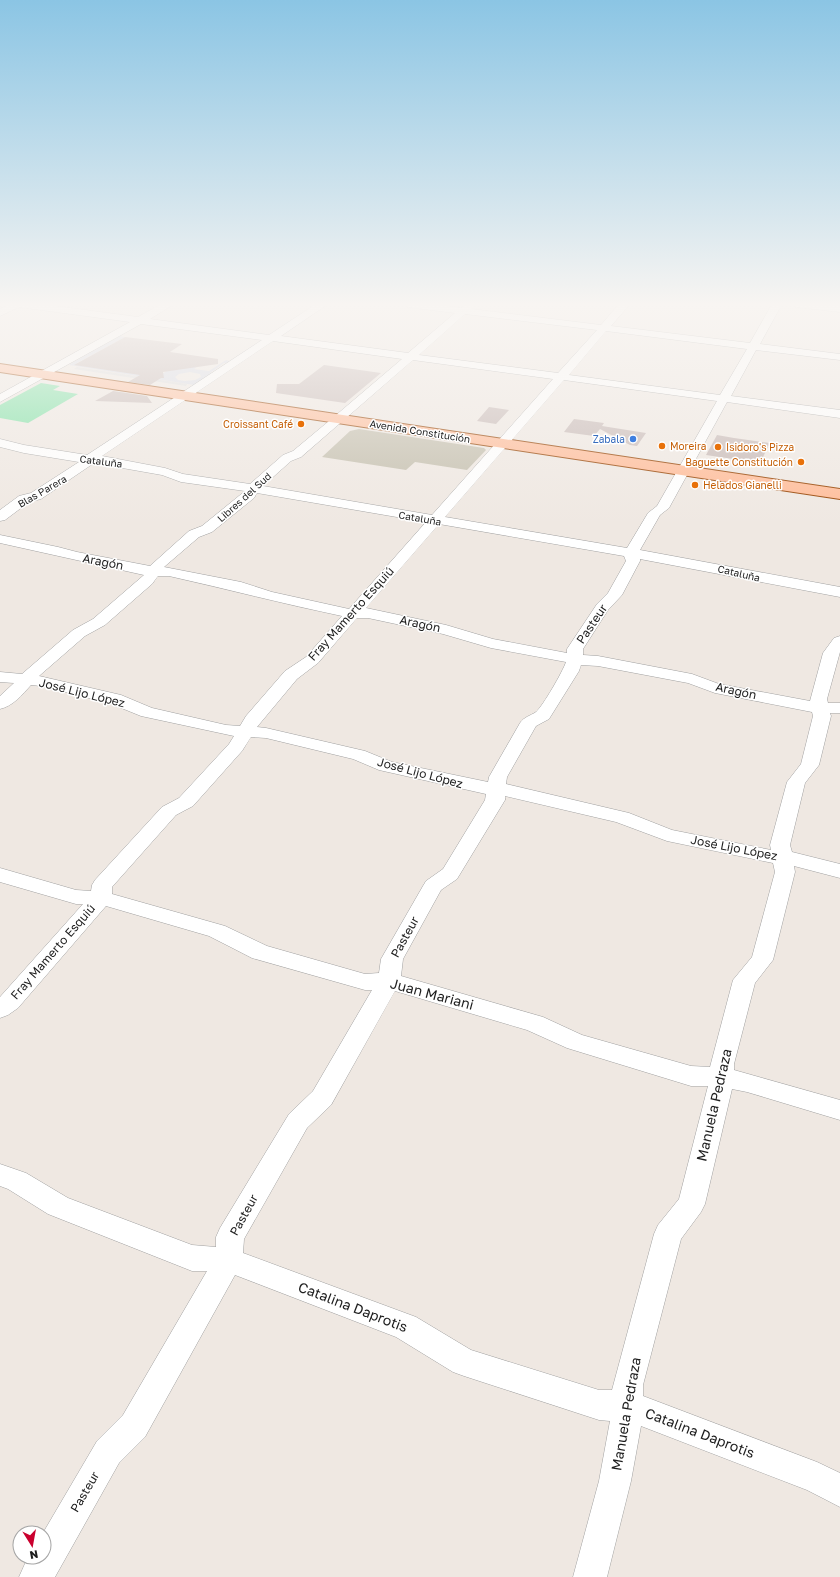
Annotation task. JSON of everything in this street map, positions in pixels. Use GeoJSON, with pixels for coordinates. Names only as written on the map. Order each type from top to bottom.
{"type":"FeatureCollection","features":[{"type":"Feature","properties":{"kind":"main road","name":"Avenida Constitución"},"geometry":{"type":"LineString","coordinates":[[86,378],[685,467],[840,486]]}},
{"type":"Feature","properties":{"kind":"main road","name":"Avenida Constitución"},"geometry":{"type":"LineString","coordinates":[[685,467],[840,494]]}},
{"type":"Feature","properties":{"kind":"street"},"geometry":{"type":"LineString","coordinates":[[0,399],[38,378]]}},
{"type":"Feature","properties":{"kind":"street","name":"Blas Parera"},"geometry":{"type":"LineString","coordinates":[[0,517],[24,499],[36,496],[129,432],[212,378]]}},
{"type":"Feature","properties":{"kind":"street","name":"Libres del Sud"},"geometry":{"type":"LineString","coordinates":[[0,704],[14,693],[34,671],[79,633],[99,622],[147,581],[158,565],[194,534],[207,529],[249,495],[252,488],[287,458],[297,454],[386,378]]}},
{"type":"Feature","properties":{"kind":"street","name":"Fray Mamerto Esquiú"},"geometry":{"type":"LineString","coordinates":[[0,1009],[10,1002],[101,898],[102,885],[169,811],[186,802],[236,747],[252,720],[291,675],[312,660],[435,520],[507,441],[560,378]]}},
{"type":"Feature","properties":{"kind":"street"},"geometry":{"type":"LineString","coordinates":[[566,378],[840,414]]}},
{"type":"Feature","properties":{"kind":"street","name":"Pasteur"},"geometry":{"type":"LineString","coordinates":[[36,1577],[108,1452],[134,1426],[229,1260],[230,1237],[298,1121],[322,1098],[389,981],[392,959],[433,886],[450,874],[495,800],[498,777],[529,723],[543,715],[571,671],[575,659],[575,649],[602,607],[614,595],[633,561],[631,554],[655,513],[662,508],[735,378]]}},
{"type":"Feature","properties":{"kind":"street","name":"Cataluña"},"geometry":{"type":"LineString","coordinates":[[0,443],[24,449],[103,460],[165,472],[181,478],[252,488],[723,569],[759,578],[840,592]]}},
{"type":"Feature","properties":{"kind":"street","name":"Aragón"},"geometry":{"type":"LineString","coordinates":[[0,539],[58,551],[81,558],[142,570],[169,572],[241,587],[268,596],[352,614],[368,613],[446,630],[491,643],[575,659],[598,661],[684,678],[715,688],[830,708]]}},
{"type":"Feature","properties":{"kind":"street","name":"Manuela Pedraza"},"geometry":{"type":"LineString","coordinates":[[590,1577],[625,1437],[628,1406],[628,1385],[668,1234],[691,1204],[722,1077],[722,1064],[744,980],[762,960],[784,872],[780,845],[796,782],[810,765],[822,716],[830,708],[818,699],[831,653],[840,641]]}},
{"type":"Feature","properties":{"kind":"street","name":"José Lijo López"},"geometry":{"type":"LineString","coordinates":[[0,677],[41,681],[115,699],[147,712],[226,730],[266,733],[359,755],[386,766],[478,787],[514,790],[622,817],[667,834],[782,858],[799,860],[840,871]]}},
{"type":"Feature","properties":{"kind":"street","name":"Juan Mariani"},"geometry":{"type":"LineString","coordinates":[[0,875],[76,897],[101,898],[217,931],[260,952],[365,982],[389,981],[534,1023],[575,1042],[691,1076],[722,1077],[747,1082],[840,1110]]}},
{"type":"Feature","properties":{"kind":"street","name":"Catalina Daprotis"},"geometry":{"type":"LineString","coordinates":[[0,1175],[17,1181],[58,1206],[192,1258],[229,1260],[406,1326],[464,1362],[599,1405],[628,1406],[817,1478],[840,1491]]}},
{"type":"Feature","properties":{"kind":"shaded area"},"geometry":{"type":"Polygon","coordinates":[[[131,378],[146,378],[187,384],[186,386],[131,378]]]}},
{"type":"Feature","properties":{"kind":"shaded area"},"geometry":{"type":"Polygon","coordinates":[[[148,378],[176,378],[178,380],[185,381],[206,378],[194,385],[148,378]]]}},
{"type":"Feature","properties":{"kind":"shaded area"},"geometry":{"type":"Polygon","coordinates":[[[359,429],[484,448],[486,450],[467,470],[415,462],[406,470],[322,457],[350,431],[359,429]]]}},
{"type":"Feature","properties":{"kind":"green space"},"geometry":{"type":"Polygon","coordinates":[[[41,383],[60,386],[53,390],[78,394],[28,423],[0,418],[0,405],[41,383]]]}},
{"type":"Feature","properties":{"kind":"building"},"geometry":{"type":"Polygon","coordinates":[[[136,378],[164,378],[161,378],[150,385],[128,382],[136,378]]]}},
{"type":"Feature","properties":{"kind":"building"},"geometry":{"type":"Polygon","coordinates":[[[307,378],[375,378],[345,403],[276,393],[277,384],[299,384],[307,378]]]}},
{"type":"Feature","properties":{"kind":"building"},"geometry":{"type":"Polygon","coordinates":[[[113,391],[147,396],[152,403],[95,401],[113,391]]]}},
{"type":"Feature","properties":{"kind":"building"},"geometry":{"type":"Polygon","coordinates":[[[489,407],[509,410],[496,424],[477,421],[489,407]]]}},
{"type":"Feature","properties":{"kind":"building"},"geometry":{"type":"Polygon","coordinates":[[[574,419],[604,423],[602,426],[646,433],[637,446],[630,445],[600,429],[594,436],[564,432],[574,419]]]}},
{"type":"Feature","properties":{"kind":"building"},"geometry":{"type":"Polygon","coordinates":[[[717,435],[770,443],[760,463],[706,455],[717,435]]]}},
{"type":"Feature","properties":{"kind":"place","name":"Croissant Café"},"geometry":{"type":"Point","coordinates":[301,424]}},
{"type":"Feature","properties":{"kind":"place","name":"Zabala"},"geometry":{"type":"Point","coordinates":[633,439]}},
{"type":"Feature","properties":{"kind":"place","name":"Moreira"},"geometry":{"type":"Point","coordinates":[662,446]}},
{"type":"Feature","properties":{"kind":"place","name":"Isidoro's Pizza"},"geometry":{"type":"Point","coordinates":[718,447]}},
{"type":"Feature","properties":{"kind":"place","name":"Baguette Constitución"},"geometry":{"type":"Point","coordinates":[801,462]}},
{"type":"Feature","properties":{"kind":"place","name":"Helados Gianelli"},"geometry":{"type":"Point","coordinates":[695,485]}}]}
